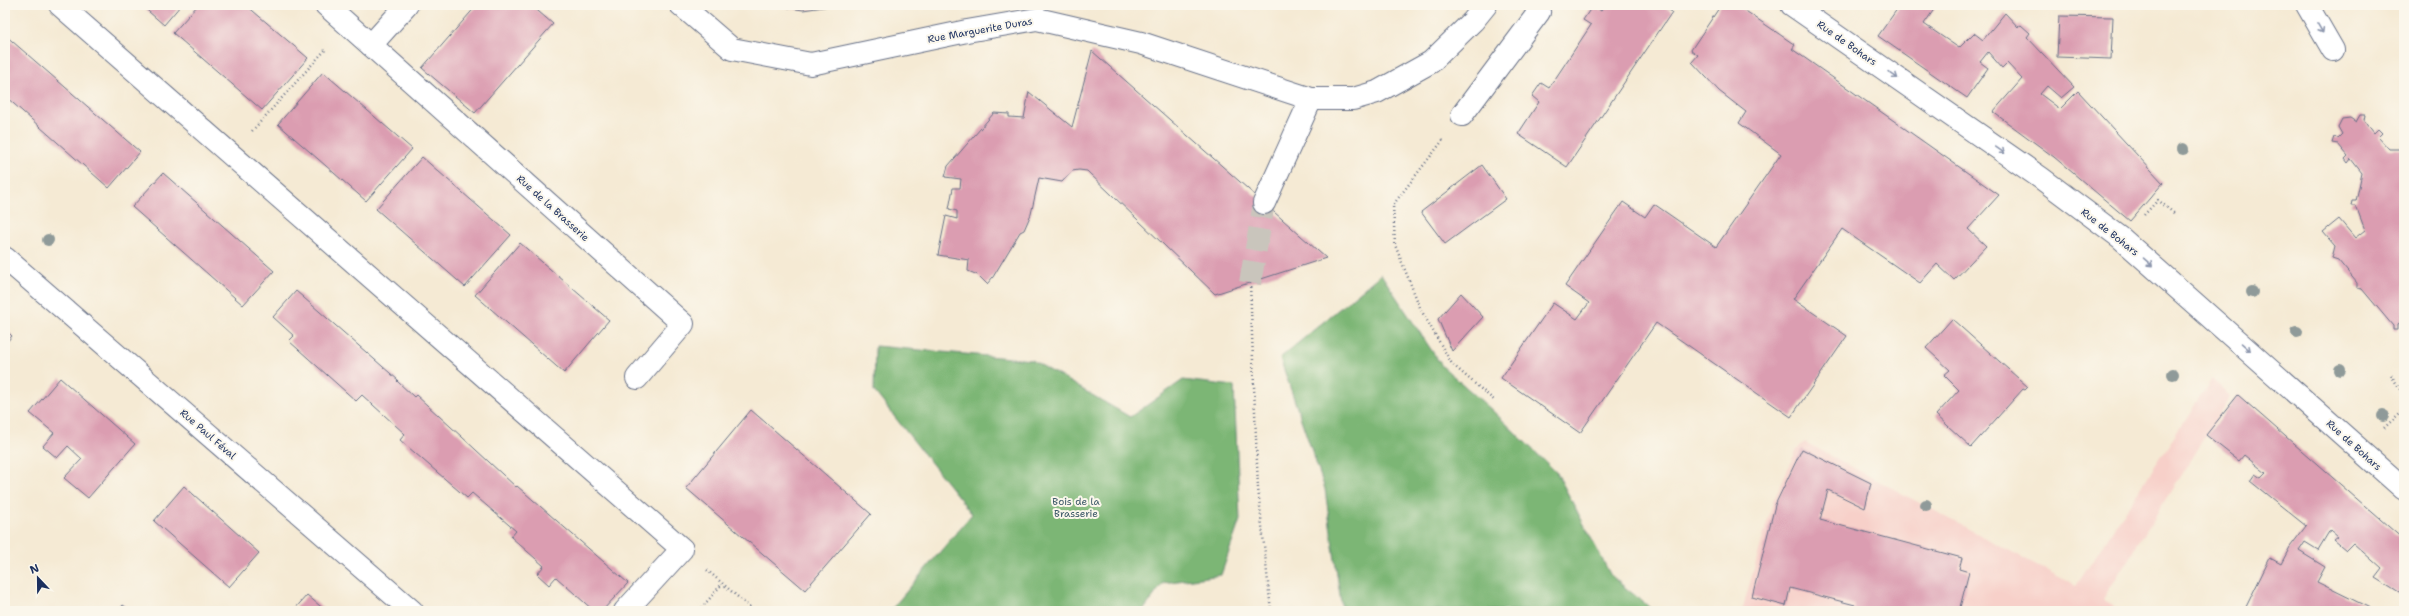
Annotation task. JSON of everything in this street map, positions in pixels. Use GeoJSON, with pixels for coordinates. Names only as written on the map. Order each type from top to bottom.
{"type":"FeatureCollection","features":[{"type":"Feature","properties":{"kind":"street"},"geometry":{"type":"LineString","coordinates":[[60,5],[682,549],[625,611]]}},
{"type":"Feature","properties":{"kind":"street","name":"Rue de la Brasserie"},"geometry":{"type":"LineString","coordinates":[[326,5],[683,324],[637,378]]}},
{"type":"Feature","properties":{"kind":"street"},"geometry":{"type":"LineString","coordinates":[[372,45],[407,5]]}},
{"type":"Feature","properties":{"kind":"street","name":"Rue Marguerite Duras"},"geometry":{"type":"LineString","coordinates":[[681,5],[732,49],[810,64],[967,31],[1036,19],[1142,43],[1311,99],[1353,99],[1377,92],[1431,62],[1474,21],[1486,5]]}},
{"type":"Feature","properties":{"kind":"street"},"geometry":{"type":"LineString","coordinates":[[1462,115],[1539,12],[1535,5]]}},
{"type":"Feature","properties":{"kind":"street","name":"Rue de Bohars"},"geometry":{"type":"LineString","coordinates":[[1792,5],[2041,178],[2121,238],[2404,489]]}},
{"type":"Feature","properties":{"kind":"street"},"geometry":{"type":"LineString","coordinates":[[2307,5],[2332,50]]}},
{"type":"Feature","properties":{"kind":"street"},"geometry":{"type":"LineString","coordinates":[[1264,203],[1311,99]]}},
{"type":"Feature","properties":{"kind":"street","name":"Rue Paul Féval"},"geometry":{"type":"LineString","coordinates":[[5,258],[412,611]]}},
{"type":"Feature","properties":{"kind":"path"},"geometry":{"type":"LineString","coordinates":[[232,154],[348,24]]}},
{"type":"Feature","properties":{"kind":"path"},"geometry":{"type":"LineString","coordinates":[[1462,115],[1393,205],[1395,245],[1421,310],[1452,364],[1495,401]]}},
{"type":"Feature","properties":{"kind":"path"},"geometry":{"type":"LineString","coordinates":[[2121,238],[2158,200],[2176,215]]}},
{"type":"Feature","properties":{"kind":"path"},"geometry":{"type":"LineString","coordinates":[[1250,283],[1258,488],[1271,611]]}},
{"type":"Feature","properties":{"kind":"path"},"geometry":{"type":"LineString","coordinates":[[2391,375],[2403,395],[2404,408]]}},
{"type":"Feature","properties":{"kind":"path"},"geometry":{"type":"LineString","coordinates":[[682,549],[754,611]]}},
{"type":"Feature","properties":{"kind":"path"},"geometry":{"type":"LineString","coordinates":[[699,611],[722,584]]}},
{"type":"Feature","properties":{"kind":"shaded area"},"geometry":{"type":"Polygon","coordinates":[[[2212,379],[2230,396],[2103,600],[2123,611],[1742,611],[1773,502],[1797,449],[1805,442],[2076,586],[2212,379]]]}},
{"type":"Feature","properties":{"kind":"green space"},"geometry":{"type":"Polygon","coordinates":[[[1381,274],[1442,366],[1493,411],[1557,473],[1611,576],[1654,611],[1342,610],[1325,489],[1280,358],[1381,274]]]}},
{"type":"Feature","properties":{"kind":"green space","name":"Bois de la Brasserie"},"geometry":{"type":"Polygon","coordinates":[[[875,346],[1032,360],[1130,417],[1183,380],[1234,386],[1240,520],[1221,575],[1163,583],[1143,611],[890,611],[972,514],[874,391],[875,346]]]}},
{"type":"Feature","properties":{"kind":"building"},"geometry":{"type":"Polygon","coordinates":[[[141,5],[181,5],[164,25],[141,5]]]}},
{"type":"Feature","properties":{"kind":"building"},"geometry":{"type":"Polygon","coordinates":[[[198,5],[246,5],[308,58],[262,110],[173,33],[198,5]]]}},
{"type":"Feature","properties":{"kind":"building"},"geometry":{"type":"Polygon","coordinates":[[[477,5],[531,5],[553,24],[475,113],[422,68],[477,5]]]}},
{"type":"Feature","properties":{"kind":"building"},"geometry":{"type":"Polygon","coordinates":[[[771,5],[830,5],[830,6],[803,10],[771,5]]]}},
{"type":"Feature","properties":{"kind":"building"},"geometry":{"type":"Polygon","coordinates":[[[1593,5],[1601,11],[1605,5],[1662,5],[1672,12],[1567,167],[1518,134],[1539,102],[1532,96],[1541,83],[1549,88],[1591,25],[1583,20],[1593,5]]]}},
{"type":"Feature","properties":{"kind":"building"},"geometry":{"type":"Polygon","coordinates":[[[1721,5],[1737,5],[1795,45],[1792,49],[1999,195],[1968,229],[1986,246],[1954,280],[1937,264],[1920,283],[1842,229],[1793,299],[1847,336],[1791,417],[1656,323],[1580,433],[1501,378],[1553,303],[1577,319],[1589,303],[1565,286],[1623,202],[1645,217],[1654,204],[1716,247],[1781,154],[1739,123],[1746,112],[1719,91],[1692,62],[1698,55],[1691,50],[1721,5]]]}},
{"type":"Feature","properties":{"kind":"building"},"geometry":{"type":"Polygon","coordinates":[[[1900,5],[1937,5],[1924,24],[1959,48],[1974,33],[1983,40],[2005,13],[2018,27],[2021,25],[2030,33],[2027,37],[2074,87],[2061,98],[2047,86],[2040,94],[2060,109],[2078,91],[2163,183],[2130,221],[2054,157],[1993,112],[2022,79],[2007,63],[2002,68],[1988,52],[1980,62],[1988,68],[1967,98],[1878,36],[1900,5]]]}},
{"type":"Feature","properties":{"kind":"building"},"geometry":{"type":"Polygon","coordinates":[[[2059,16],[2113,17],[2111,59],[2057,57],[2059,16]]]}},
{"type":"Feature","properties":{"kind":"building"},"geometry":{"type":"Polygon","coordinates":[[[5,35],[140,152],[109,188],[5,96],[5,35]]]}},
{"type":"Feature","properties":{"kind":"building"},"geometry":{"type":"Polygon","coordinates":[[[1092,51],[1326,258],[1215,294],[1087,171],[1079,170],[1072,171],[1062,182],[1039,178],[1031,214],[1024,230],[1020,232],[993,277],[987,284],[978,275],[968,271],[969,260],[938,255],[946,216],[957,219],[957,211],[949,209],[953,188],[960,188],[961,179],[945,177],[948,166],[994,113],[1009,114],[1009,117],[1024,118],[1029,92],[1072,127],[1092,51]]]}},
{"type":"Feature","properties":{"kind":"building"},"geometry":{"type":"Polygon","coordinates":[[[323,72],[412,149],[366,201],[278,124],[323,72]]]}},
{"type":"Feature","properties":{"kind":"building"},"geometry":{"type":"Polygon","coordinates":[[[2360,115],[2365,115],[2364,120],[2374,133],[2378,129],[2382,133],[2378,137],[2389,149],[2404,149],[2404,319],[2397,325],[2397,330],[2393,330],[2393,326],[2362,289],[2357,288],[2357,283],[2338,260],[2332,258],[2335,246],[2323,232],[2339,219],[2355,238],[2365,230],[2356,206],[2351,206],[2352,201],[2356,201],[2362,173],[2351,159],[2348,163],[2345,159],[2348,156],[2338,144],[2332,143],[2334,137],[2338,138],[2342,134],[2338,127],[2342,119],[2350,118],[2356,122],[2360,115]]]}},
{"type":"Feature","properties":{"kind":"building"},"geometry":{"type":"Polygon","coordinates":[[[422,157],[511,235],[465,287],[376,209],[422,157]]]}},
{"type":"Feature","properties":{"kind":"building"},"geometry":{"type":"Polygon","coordinates":[[[1482,165],[1506,199],[1445,244],[1421,212],[1482,165]]]}},
{"type":"Feature","properties":{"kind":"building"},"geometry":{"type":"Polygon","coordinates":[[[163,173],[274,271],[243,305],[132,207],[163,173]]]}},
{"type":"Feature","properties":{"kind":"building"},"geometry":{"type":"Polygon","coordinates":[[[520,243],[609,320],[564,373],[475,295],[520,243]]]}},
{"type":"Feature","properties":{"kind":"building"},"geometry":{"type":"Polygon","coordinates":[[[296,291],[398,380],[397,381],[414,397],[416,395],[516,487],[517,486],[628,583],[602,611],[594,611],[556,577],[549,585],[537,574],[544,566],[511,537],[516,531],[472,493],[467,498],[400,440],[405,434],[362,395],[356,401],[289,341],[294,336],[273,317],[296,291]]]}},
{"type":"Feature","properties":{"kind":"building"},"geometry":{"type":"Polygon","coordinates":[[[1461,293],[1483,317],[1452,351],[1438,319],[1461,293]]]}},
{"type":"Feature","properties":{"kind":"building"},"geometry":{"type":"Polygon","coordinates":[[[1952,319],[2028,387],[2025,390],[2023,389],[1971,447],[1936,415],[1959,390],[1944,375],[1950,370],[1926,348],[1952,319]]]}},
{"type":"Feature","properties":{"kind":"building"},"geometry":{"type":"Polygon","coordinates":[[[5,329],[12,336],[5,344],[5,329]]]}},
{"type":"Feature","properties":{"kind":"building"},"geometry":{"type":"Polygon","coordinates":[[[60,378],[135,444],[88,498],[64,478],[82,459],[68,446],[57,458],[43,446],[54,433],[30,413],[60,378]]]}},
{"type":"Feature","properties":{"kind":"building"},"geometry":{"type":"Polygon","coordinates":[[[2238,395],[2404,540],[2404,596],[2375,578],[2382,569],[2353,543],[2346,550],[2334,540],[2338,537],[2330,530],[2318,550],[2305,542],[2299,551],[2325,567],[2317,582],[2376,611],[2244,611],[2270,558],[2281,564],[2290,547],[2306,526],[2250,481],[2255,474],[2261,478],[2266,473],[2244,455],[2239,461],[2206,435],[2238,395]]]}},
{"type":"Feature","properties":{"kind":"building"},"geometry":{"type":"Polygon","coordinates":[[[751,410],[871,514],[805,590],[686,488],[751,410]]]}},
{"type":"Feature","properties":{"kind":"building"},"geometry":{"type":"Polygon","coordinates":[[[1802,449],[1871,483],[1865,508],[1828,490],[1820,520],[1962,558],[1959,569],[1969,572],[1959,611],[1854,611],[1855,605],[1790,588],[1786,606],[1752,597],[1775,505],[1802,449]]]}},
{"type":"Feature","properties":{"kind":"building"},"geometry":{"type":"Polygon","coordinates":[[[184,486],[259,553],[229,587],[154,521],[184,486]]]}},
{"type":"Feature","properties":{"kind":"building"},"geometry":{"type":"Polygon","coordinates":[[[307,595],[326,611],[293,611],[307,595]]]}},
{"type":"Feature","properties":{"kind":"building"},"geometry":{"type":"Polygon","coordinates":[[[123,605],[131,611],[118,611],[123,605]]]}},
{"type":"Feature","properties":{"kind":"tunnel"},"geometry":{"type":"LineString","coordinates":[[1250,283],[1264,203]]}}]}
